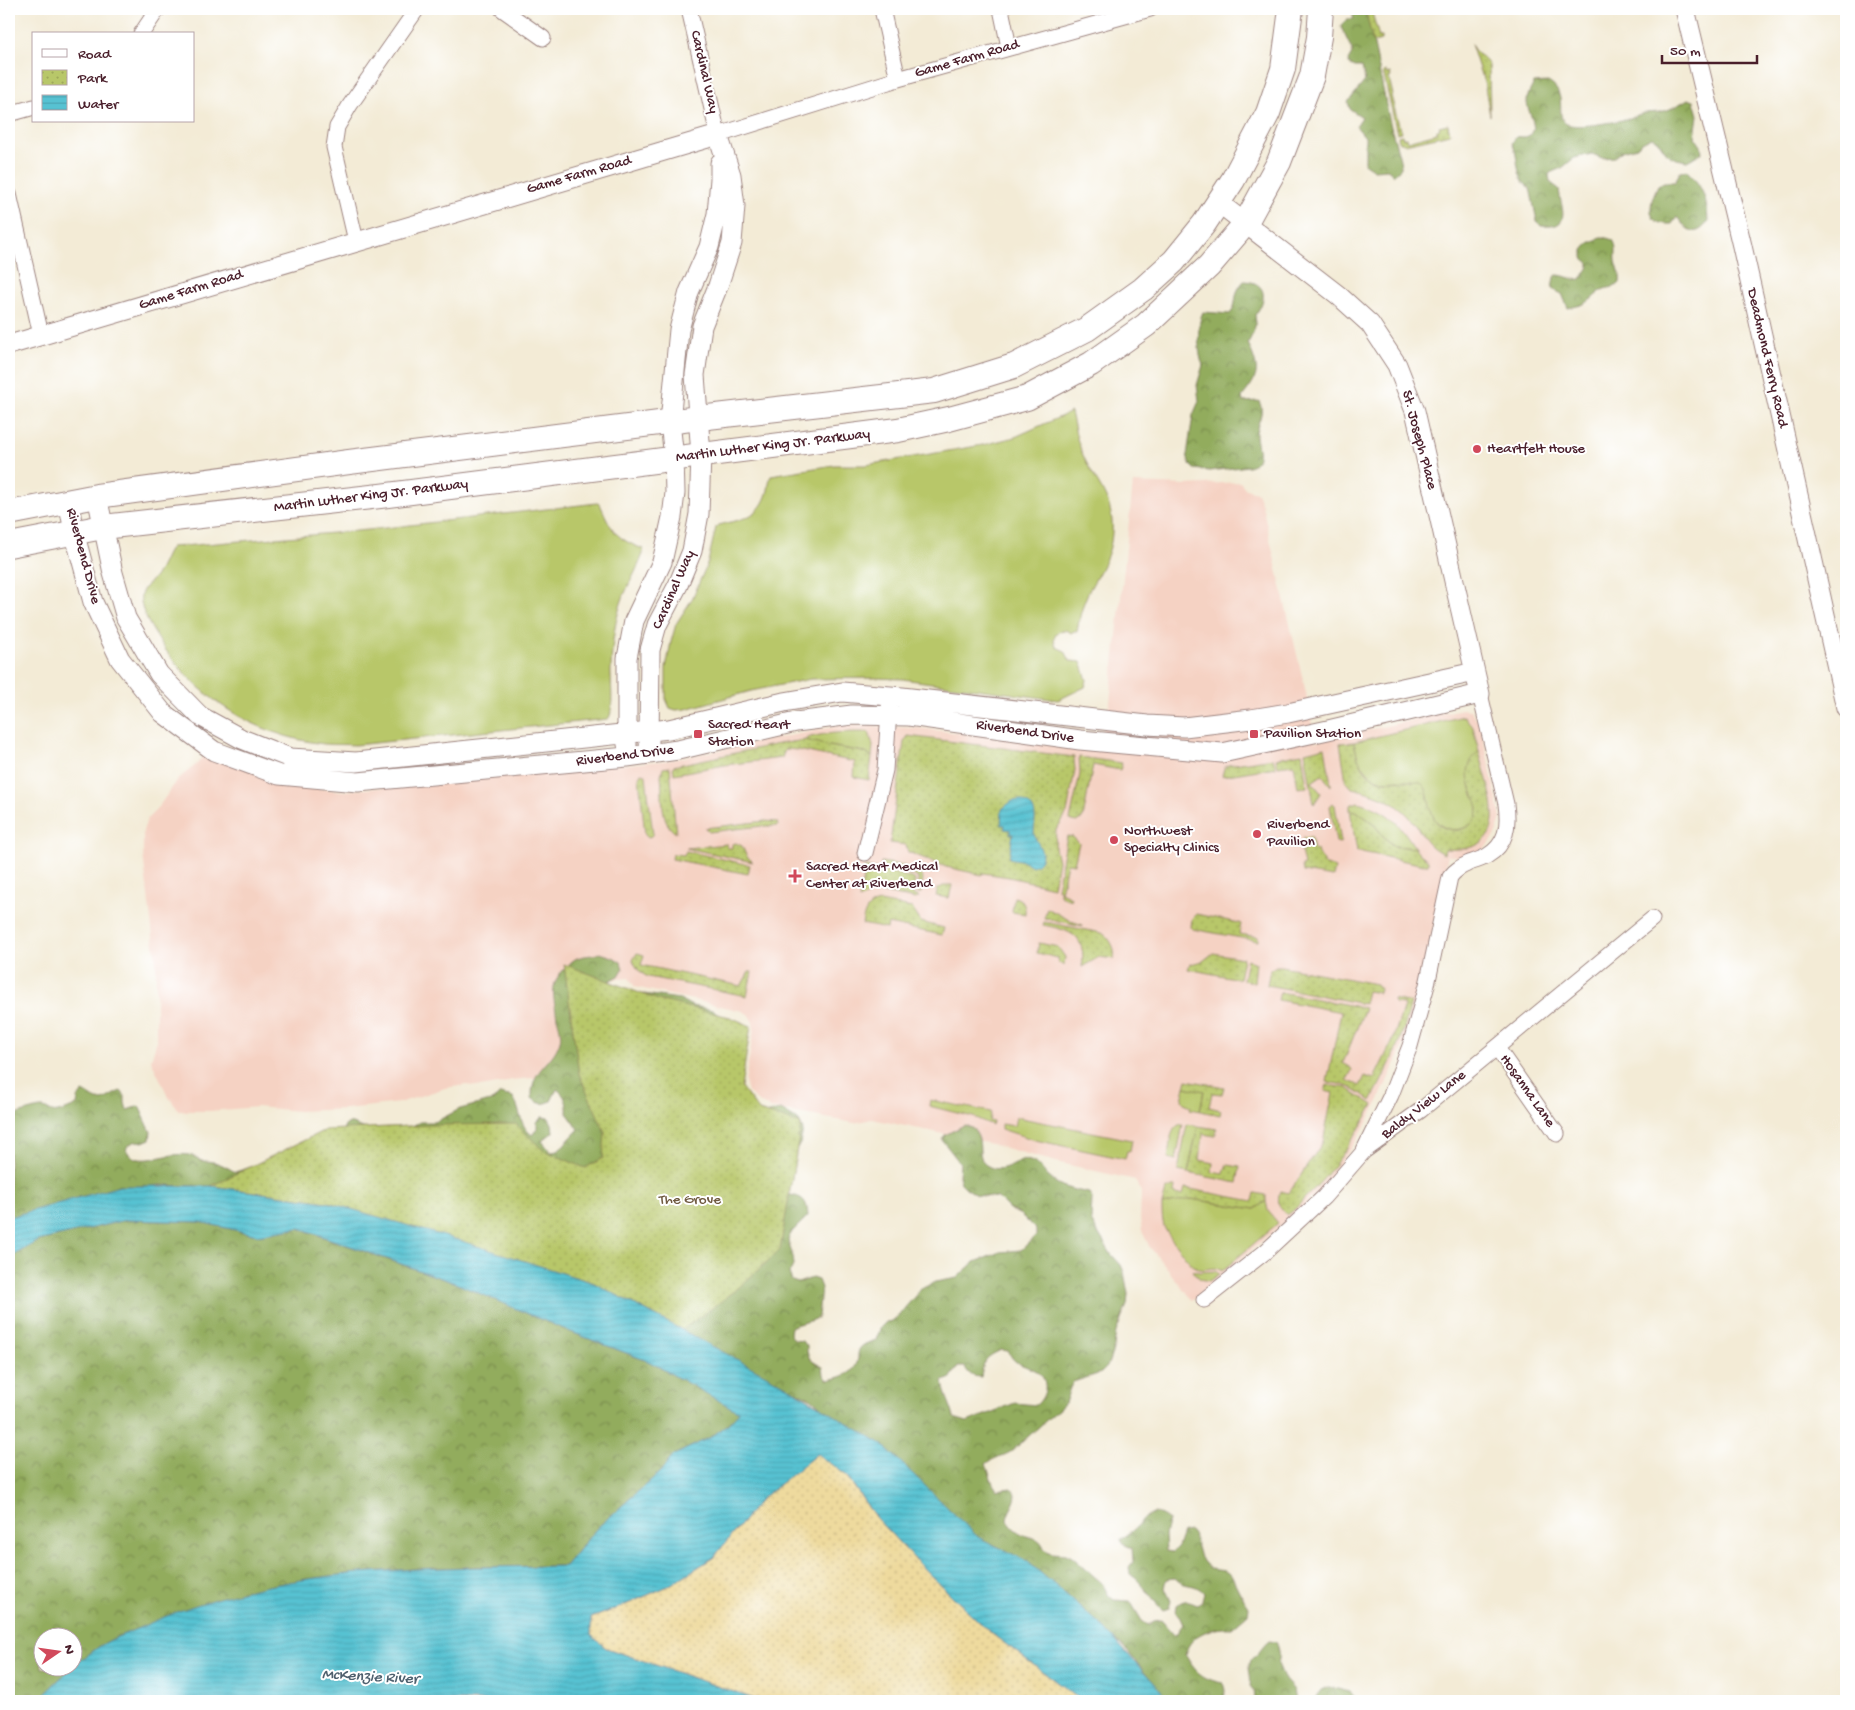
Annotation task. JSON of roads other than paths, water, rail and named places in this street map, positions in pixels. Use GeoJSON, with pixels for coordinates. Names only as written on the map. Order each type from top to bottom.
{"type":"FeatureCollection","features":[{"type":"Feature","properties":{"kind":"main road"},"geometry":{"type":"LineString","coordinates":[[9,513],[68,500],[97,496],[699,418],[934,391],[1014,366],[1088,329],[1143,288],[1174,261],[1204,224],[1233,180],[1268,113],[1283,70],[1291,9]]}},
{"type":"Feature","properties":{"kind":"main road","name":"Martin Luther King Jr. Parkway"},"geometry":{"type":"LineString","coordinates":[[9,545],[104,527],[380,496],[898,430],[949,419],[1027,398],[1091,364],[1146,325],[1208,266],[1245,224],[1279,162],[1312,76],[1319,37],[1321,9]]}},
{"type":"Feature","properties":{"kind":"street"},"geometry":{"type":"LineString","coordinates":[[142,32],[158,9]]}},
{"type":"Feature","properties":{"kind":"street"},"geometry":{"type":"LineString","coordinates":[[356,241],[334,147],[338,127],[350,105],[417,9]]}},
{"type":"Feature","properties":{"kind":"street"},"geometry":{"type":"LineString","coordinates":[[502,9],[543,38]]}},
{"type":"Feature","properties":{"kind":"street","name":"Cardinal Way"},"geometry":{"type":"LineString","coordinates":[[649,754],[650,650],[657,625],[678,585],[692,551],[699,514],[699,418],[695,375],[702,326],[732,243],[735,206],[731,175],[718,135],[689,9]]}},
{"type":"Feature","properties":{"kind":"street"},"geometry":{"type":"LineString","coordinates":[[882,9],[898,79]]}},
{"type":"Feature","properties":{"kind":"street"},"geometry":{"type":"LineString","coordinates":[[1001,9],[1010,47]]}},
{"type":"Feature","properties":{"kind":"street","name":"Game Farm Road"},"geometry":{"type":"LineString","coordinates":[[9,345],[718,135],[898,79],[1150,9]]}},
{"type":"Feature","properties":{"kind":"street","name":"Deadmond Ferry Road"},"geometry":{"type":"LineString","coordinates":[[1685,9],[1742,246],[1846,708]]}},
{"type":"Feature","properties":{"kind":"street"},"geometry":{"type":"LineString","coordinates":[[9,114],[32,108]]}},
{"type":"Feature","properties":{"kind":"street","name":"Cardinal Way"},"geometry":{"type":"LineString","coordinates":[[627,757],[627,658],[634,621],[662,562],[675,493],[670,422],[679,330],[689,292],[709,248],[717,214],[720,179],[718,135]]}},
{"type":"Feature","properties":{"kind":"street"},"geometry":{"type":"LineString","coordinates":[[9,194],[41,335]]}},
{"type":"Feature","properties":{"kind":"street","name":"St. Joseph Place"},"geometry":{"type":"LineString","coordinates":[[1219,203],[1338,295],[1370,324],[1397,365],[1415,411],[1482,703]]}},
{"type":"Feature","properties":{"kind":"street","name":"Riverbend Drive"},"geometry":{"type":"LineString","coordinates":[[97,496],[113,573],[126,618],[158,674],[200,716],[242,739],[290,758],[356,762],[669,729],[784,702],[842,692],[1147,726],[1184,727],[1220,724],[1288,713],[1475,672]]}},
{"type":"Feature","properties":{"kind":"street","name":"Riverbend Drive"},"geometry":{"type":"LineString","coordinates":[[68,500],[74,532],[93,602],[120,659],[163,713],[214,751],[279,776],[358,782],[627,757],[678,750],[796,722],[852,715],[909,716],[1080,740],[1222,753],[1328,730],[1482,703]]}},
{"type":"Feature","properties":{"kind":"street"},"geometry":{"type":"LineString","coordinates":[[865,853],[885,770],[890,696]]}},
{"type":"Feature","properties":{"kind":"street"},"geometry":{"type":"LineString","coordinates":[[1364,1151],[1391,1095],[1410,1046],[1427,986],[1450,877],[1458,869],[1486,857],[1498,848],[1505,837],[1508,821],[1506,804],[1482,703]]}},
{"type":"Feature","properties":{"kind":"street","name":"Baldy View Lane"},"geometry":{"type":"LineString","coordinates":[[1204,1300],[1265,1252],[1311,1210],[1364,1151],[1420,1110],[1497,1048],[1652,919]]}},
{"type":"Feature","properties":{"kind":"street","name":"Hosanna Lane"},"geometry":{"type":"LineString","coordinates":[[1497,1048],[1557,1134]]}},
{"type":"Feature","properties":{"kind":"water"},"geometry":{"type":"Polygon","coordinates":[[[1020,800],[1032,807],[1035,818],[1034,833],[1042,852],[1040,860],[1032,866],[1024,861],[1009,858],[1013,834],[1010,834],[1010,830],[1004,829],[1005,825],[1001,825],[1002,809],[1012,801],[1020,800]]]}},
{"type":"Feature","properties":{"kind":"water","name":"McKenzie River"},"geometry":{"type":"Polygon","coordinates":[[[120,1186],[211,1186],[327,1202],[458,1240],[594,1283],[783,1384],[882,1444],[978,1537],[1027,1561],[1100,1624],[1171,1701],[1082,1701],[991,1633],[928,1573],[876,1518],[846,1475],[817,1454],[761,1499],[714,1557],[668,1586],[591,1618],[591,1635],[606,1648],[760,1701],[37,1701],[60,1678],[82,1678],[82,1659],[105,1643],[198,1605],[248,1590],[300,1580],[353,1574],[459,1568],[565,1566],[597,1528],[660,1472],[674,1455],[711,1437],[727,1425],[739,1412],[650,1362],[571,1332],[455,1283],[299,1228],[257,1235],[200,1222],[126,1220],[38,1241],[9,1258],[9,1217],[120,1186]]]}},
{"type":"Feature","properties":{"kind":"place","name":"Heartfelt House"},"geometry":{"type":"Point","coordinates":[1477,449]}},
{"type":"Feature","properties":{"kind":"place","name":"Sacred Heart Station"},"geometry":{"type":"Point","coordinates":[698,734]}},
{"type":"Feature","properties":{"kind":"place","name":"Pavilion Station"},"geometry":{"type":"Point","coordinates":[1254,734]}},
{"type":"Feature","properties":{"kind":"place","name":"Riverbend Pavilion"},"geometry":{"type":"Point","coordinates":[1257,834]}},
{"type":"Feature","properties":{"kind":"place","name":"Northwest Specialty Clinics"},"geometry":{"type":"Point","coordinates":[1114,840]}},
{"type":"Feature","properties":{"kind":"place","name":"Sacred Heart Medical Center at Riverbend"},"geometry":{"type":"Point","coordinates":[795,876]}},
{"type":"Feature","properties":{"kind":"park label","name":"The Grove"},"geometry":{"type":"Point","coordinates":[690,1200]}}]}
